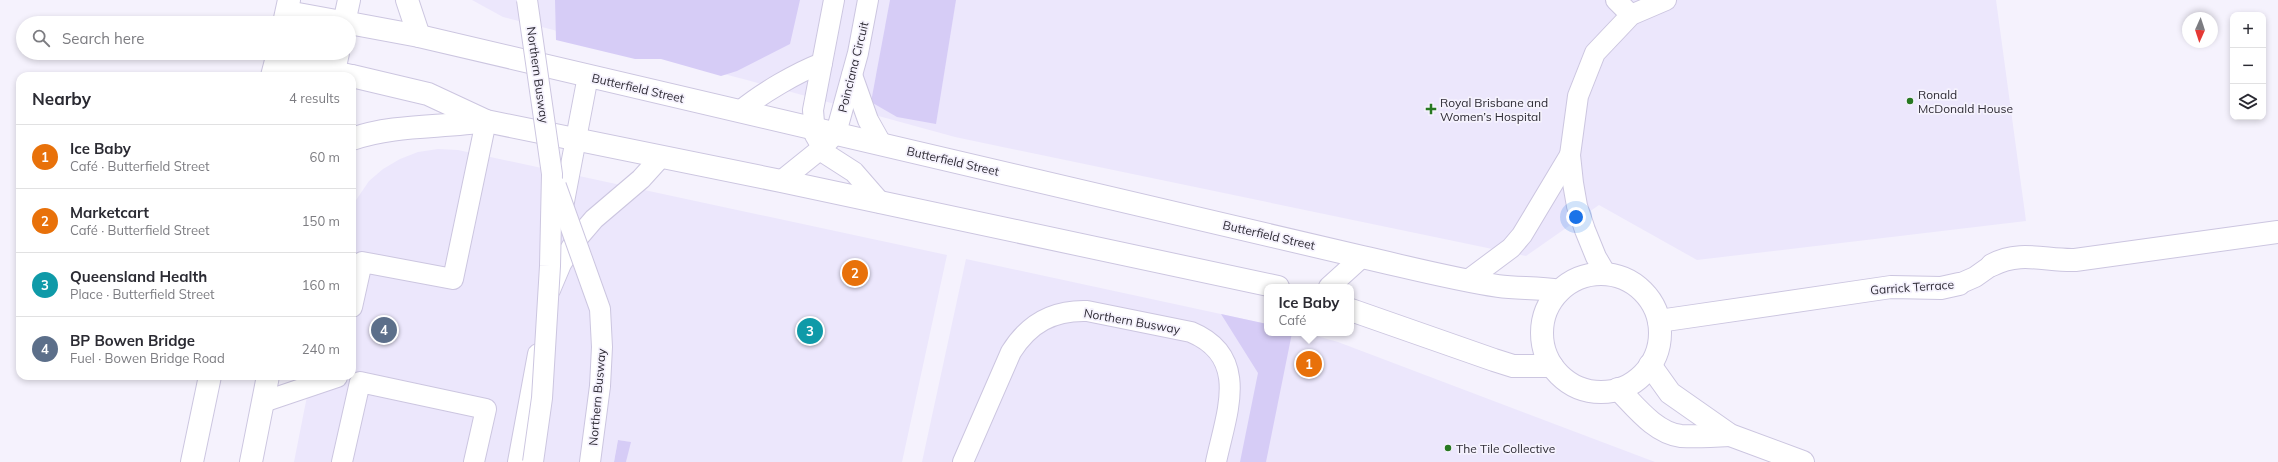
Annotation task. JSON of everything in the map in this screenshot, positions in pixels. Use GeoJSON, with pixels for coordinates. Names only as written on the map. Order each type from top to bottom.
{"type":"FeatureCollection","features":[{"type":"Feature","properties":{"kind":"main road"},"geometry":{"type":"LineString","coordinates":[[347,16],[349,0]]}},
{"type":"Feature","properties":{"kind":"main road"},"geometry":{"type":"LineString","coordinates":[[408,0],[419,36]]}},
{"type":"Feature","properties":{"kind":"main road","name":"Butterfield Street"},"geometry":{"type":"LineString","coordinates":[[287,12],[308,16]]}},
{"type":"Feature","properties":{"kind":"main road","name":"Butterfield Street"},"geometry":{"type":"LineString","coordinates":[[356,25],[419,36],[814,128],[829,141],[882,145],[1362,257],[1468,280],[1500,286],[1538,287],[1559,291]]}},
{"type":"Feature","properties":{"kind":"main road"},"geometry":{"type":"LineString","coordinates":[[276,63],[342,71]]}},
{"type":"Feature","properties":{"kind":"main road"},"geometry":{"type":"LineString","coordinates":[[356,75],[428,94],[486,121],[575,138],[660,158],[781,181],[1264,284]]}},
{"type":"Feature","properties":{"kind":"main road"},"geometry":{"type":"LineString","coordinates":[[356,138],[370,133],[413,126],[451,126],[486,121]]}},
{"type":"Feature","properties":{"kind":"main road","name":"Garrick Terrace"},"geometry":{"type":"LineString","coordinates":[[1992,265],[2012,257],[2030,256],[2060,260],[2075,260],[2278,232]]}},
{"type":"Feature","properties":{"kind":"main road"},"geometry":{"type":"LineString","coordinates":[[1606,274],[1621,277],[1634,284],[1645,294],[1654,307],[1658,321],[1659,344],[1650,365],[1642,375],[1618,389],[1594,391],[1570,383],[1552,366],[1542,341],[1542,328],[1545,314],[1559,291],[1573,281],[1589,275],[1606,274]]}},
{"type":"Feature","properties":{"kind":"main road","name":"Garrick Terrace"},"geometry":{"type":"LineString","coordinates":[[1658,321],[1891,287],[1941,288],[1959,284]]}},
{"type":"Feature","properties":{"kind":"main road"},"geometry":{"type":"LineString","coordinates":[[1354,311],[1513,366],[1552,366]]}},
{"type":"Feature","properties":{"kind":"main road"},"geometry":{"type":"LineString","coordinates":[[1650,365],[1670,393],[1693,407],[1730,436],[1803,462]]}},
{"type":"Feature","properties":{"kind":"main road"},"geometry":{"type":"LineString","coordinates":[[192,462],[209,380]]}},
{"type":"Feature","properties":{"kind":"main road"},"geometry":{"type":"LineString","coordinates":[[251,462],[267,380]]}},
{"type":"Feature","properties":{"kind":"main road"},"geometry":{"type":"LineString","coordinates":[[1618,389],[1645,415],[1665,431],[1681,436],[1730,436]]}},
{"type":"Feature","properties":{"kind":"lane","name":"Northern Busway"},"geometry":{"type":"LineString","coordinates":[[527,0],[552,174],[550,266],[542,398],[533,462]]}},
{"type":"Feature","properties":{"kind":"lane"},"geometry":{"type":"LineString","coordinates":[[814,128],[813,110],[834,0]]}},
{"type":"Feature","properties":{"kind":"lane","name":"Poinciana Circuit"},"geometry":{"type":"LineString","coordinates":[[829,141],[852,75],[868,0]]}},
{"type":"Feature","properties":{"kind":"lane"},"geometry":{"type":"LineString","coordinates":[[1616,0],[1631,15]]}},
{"type":"Feature","properties":{"kind":"lane"},"geometry":{"type":"LineString","coordinates":[[1606,274],[1591,248],[1577,206],[1570,155],[1578,96],[1595,53],[1631,15],[1666,0]]}},
{"type":"Feature","properties":{"kind":"lane"},"geometry":{"type":"LineString","coordinates":[[740,111],[755,98],[779,86],[800,71],[822,63]]}},
{"type":"Feature","properties":{"kind":"lane"},"geometry":{"type":"LineString","coordinates":[[852,75],[868,120],[882,145]]}},
{"type":"Feature","properties":{"kind":"lane"},"geometry":{"type":"LineString","coordinates":[[518,462],[550,290],[575,138],[588,76]]}},
{"type":"Feature","properties":{"kind":"lane"},"geometry":{"type":"LineString","coordinates":[[357,261],[452,279],[486,121]]}},
{"type":"Feature","properties":{"kind":"lane"},"geometry":{"type":"LineString","coordinates":[[781,181],[829,141],[833,160],[854,172],[881,203]]}},
{"type":"Feature","properties":{"kind":"lane"},"geometry":{"type":"LineString","coordinates":[[1468,280],[1511,248],[1522,234],[1570,155]]}},
{"type":"Feature","properties":{"kind":"lane"},"geometry":{"type":"LineString","coordinates":[[550,290],[561,264],[576,240],[594,219],[641,179],[660,158]]}},
{"type":"Feature","properties":{"kind":"lane","name":"Northern Busway"},"geometry":{"type":"LineString","coordinates":[[552,174],[600,309],[602,347],[600,386],[590,462]]}},
{"type":"Feature","properties":{"kind":"lane"},"geometry":{"type":"LineString","coordinates":[[1332,284],[1362,257]]}},
{"type":"Feature","properties":{"kind":"lane","name":"Garrick Terrace"},"geometry":{"type":"LineString","coordinates":[[1959,284],[1975,277],[1992,265]]}},
{"type":"Feature","properties":{"kind":"lane","name":"Northern Busway"},"geometry":{"type":"LineString","coordinates":[[963,462],[1011,352],[1020,338],[1032,326],[1045,318],[1071,310],[1087,311],[1191,332],[1203,336],[1215,346],[1226,363],[1231,384],[1216,462]]}},
{"type":"Feature","properties":{"kind":"lane"},"geometry":{"type":"LineString","coordinates":[[263,402],[328,380]]}},
{"type":"Feature","properties":{"kind":"lane"},"geometry":{"type":"LineString","coordinates":[[351,380],[486,409],[474,462]]}},
{"type":"Feature","properties":{"kind":"lane"},"geometry":{"type":"LineString","coordinates":[[342,462],[360,382]]}},
{"type":"Feature","properties":{"kind":"shaded area","name":"Royal Brisbane and Women’s Hospital"},"geometry":{"type":"Polygon","coordinates":[[[472,0],[1996,0],[2026,221],[1697,260],[1599,205],[1526,256],[955,137],[747,80],[503,17],[472,0]]]}},
{"type":"Feature","properties":{"kind":"shaded area"},"geometry":{"type":"Polygon","coordinates":[[[555,0],[800,0],[790,44],[737,71],[721,76],[661,59],[635,59],[556,40],[555,0]]]}},
{"type":"Feature","properties":{"kind":"shaded area"},"geometry":{"type":"Polygon","coordinates":[[[890,0],[956,0],[936,124],[897,117],[871,102],[890,0]]]}},
{"type":"Feature","properties":{"kind":"shaded area"},"geometry":{"type":"Polygon","coordinates":[[[438,149],[458,150],[947,255],[902,462],[626,462],[630,442],[618,440],[614,462],[294,462],[310,380],[356,380],[356,200],[369,181],[383,169],[400,159],[418,152],[438,149]]]}},
{"type":"Feature","properties":{"kind":"shaded area"},"geometry":{"type":"Polygon","coordinates":[[[966,259],[1264,323],[1264,336],[1317,336],[1338,342],[1655,462],[922,462],[966,259]]]}},
{"type":"Feature","properties":{"kind":"shaded area"},"geometry":{"type":"Polygon","coordinates":[[[1221,314],[1264,323],[1264,336],[1291,336],[1266,462],[1240,462],[1258,373],[1221,314]]]}},
{"type":"Feature","properties":{"kind":"shaded area"},"geometry":{"type":"Polygon","coordinates":[[[618,440],[631,442],[626,462],[614,462],[618,440]]]}},
{"type":"Feature","properties":{"kind":"place","name":"Ronald McDonald House"},"geometry":{"type":"Point","coordinates":[1910,101]}},
{"type":"Feature","properties":{"kind":"place","name":"Royal Brisbane and Women’s Hospital"},"geometry":{"type":"Point","coordinates":[1431,109]}},
{"type":"Feature","properties":{"kind":"place","name":"Marketcart"},"geometry":{"type":"Point","coordinates":[855,273]}},
{"type":"Feature","properties":{"kind":"place","name":"BP Bowen Bridge"},"geometry":{"type":"Point","coordinates":[384,330]}},
{"type":"Feature","properties":{"kind":"place","name":"Queensland Health"},"geometry":{"type":"Point","coordinates":[810,331]}},
{"type":"Feature","properties":{"kind":"place","name":"Ice Baby"},"geometry":{"type":"Point","coordinates":[1309,364]}},
{"type":"Feature","properties":{"kind":"place","name":"The Tile Collective"},"geometry":{"type":"Point","coordinates":[1448,448]}}]}
